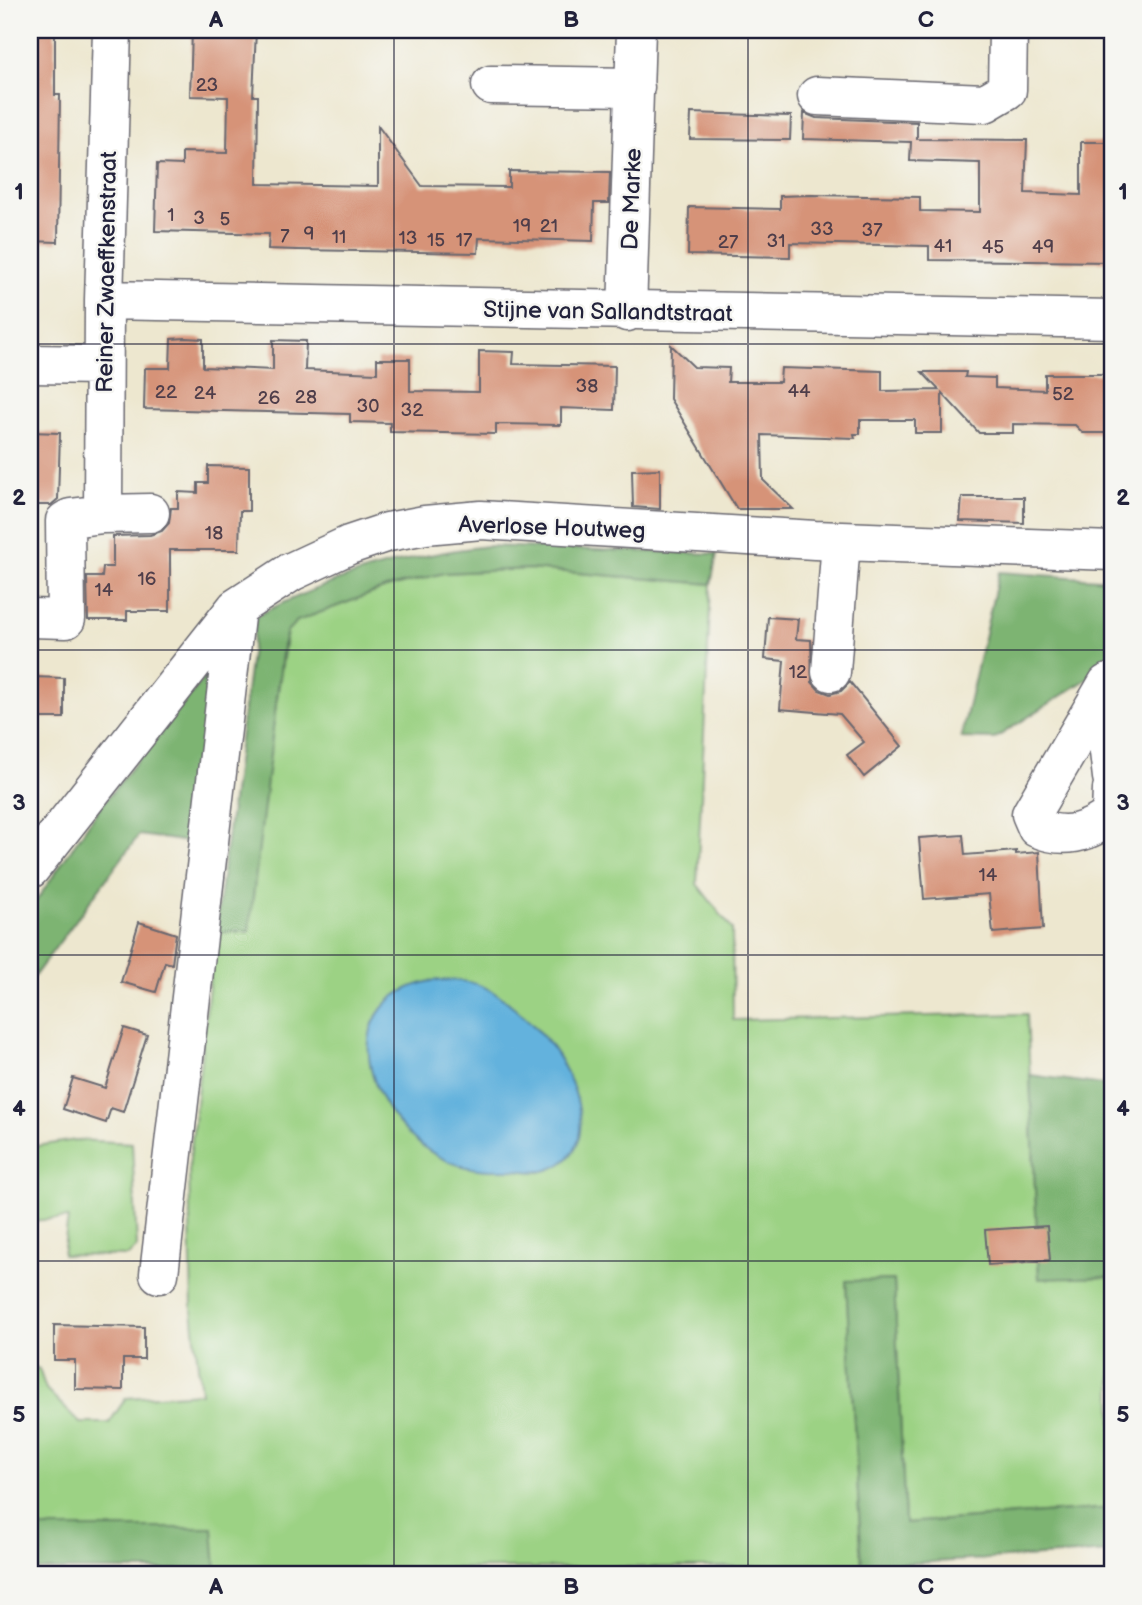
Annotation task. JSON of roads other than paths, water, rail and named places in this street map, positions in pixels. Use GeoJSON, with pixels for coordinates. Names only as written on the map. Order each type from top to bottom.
{"type":"FeatureCollection","features":[{"type":"Feature","properties":{"kind":"street","name":"Reiner Zwaeffkenstraat"},"geometry":{"type":"LineString","coordinates":[[103,514],[104,300],[112,30]]}},
{"type":"Feature","properties":{"kind":"street","name":"De Marke"},"geometry":{"type":"LineString","coordinates":[[627,312],[636,30]]}},
{"type":"Feature","properties":{"kind":"street"},"geometry":{"type":"LineString","coordinates":[[817,96],[985,103],[1007,90],[1008,30]]}},
{"type":"Feature","properties":{"kind":"street"},"geometry":{"type":"LineString","coordinates":[[491,85],[635,87]]}},
{"type":"Feature","properties":{"kind":"street","name":"Stijne van Sallandtstraat"},"geometry":{"type":"LineString","coordinates":[[104,300],[627,312],[1112,319]]}},
{"type":"Feature","properties":{"kind":"street"},"geometry":{"type":"LineString","coordinates":[[30,364],[103,365]]}},
{"type":"Feature","properties":{"kind":"street"},"geometry":{"type":"LineString","coordinates":[[30,618],[66,619],[65,521],[103,514],[150,513]]}},
{"type":"Feature","properties":{"kind":"street","name":"Averlose Houtweg"},"geometry":{"type":"LineString","coordinates":[[30,869],[236,608],[290,572],[349,545],[425,525],[481,520],[841,541],[1112,551]]}},
{"type":"Feature","properties":{"kind":"street"},"geometry":{"type":"LineString","coordinates":[[831,672],[841,541]]}},
{"type":"Feature","properties":{"kind":"street"},"geometry":{"type":"LineString","coordinates":[[159,1274],[236,608]]}},
{"type":"Feature","properties":{"kind":"street"},"geometry":{"type":"LineString","coordinates":[[1107,688],[1112,777]]}},
{"type":"Feature","properties":{"kind":"street"},"geometry":{"type":"LineString","coordinates":[[1107,688],[1031,814],[1037,828],[1056,836],[1092,829],[1111,815],[1112,789]]}},
{"type":"Feature","properties":{"kind":"water"},"geometry":{"type":"Polygon","coordinates":[[[436,980],[469,982],[488,989],[520,1012],[547,1041],[567,1073],[579,1111],[580,1130],[576,1147],[565,1160],[539,1172],[486,1170],[459,1165],[429,1150],[403,1128],[383,1101],[371,1071],[369,1041],[378,1014],[400,993],[436,980]]]}}]}
